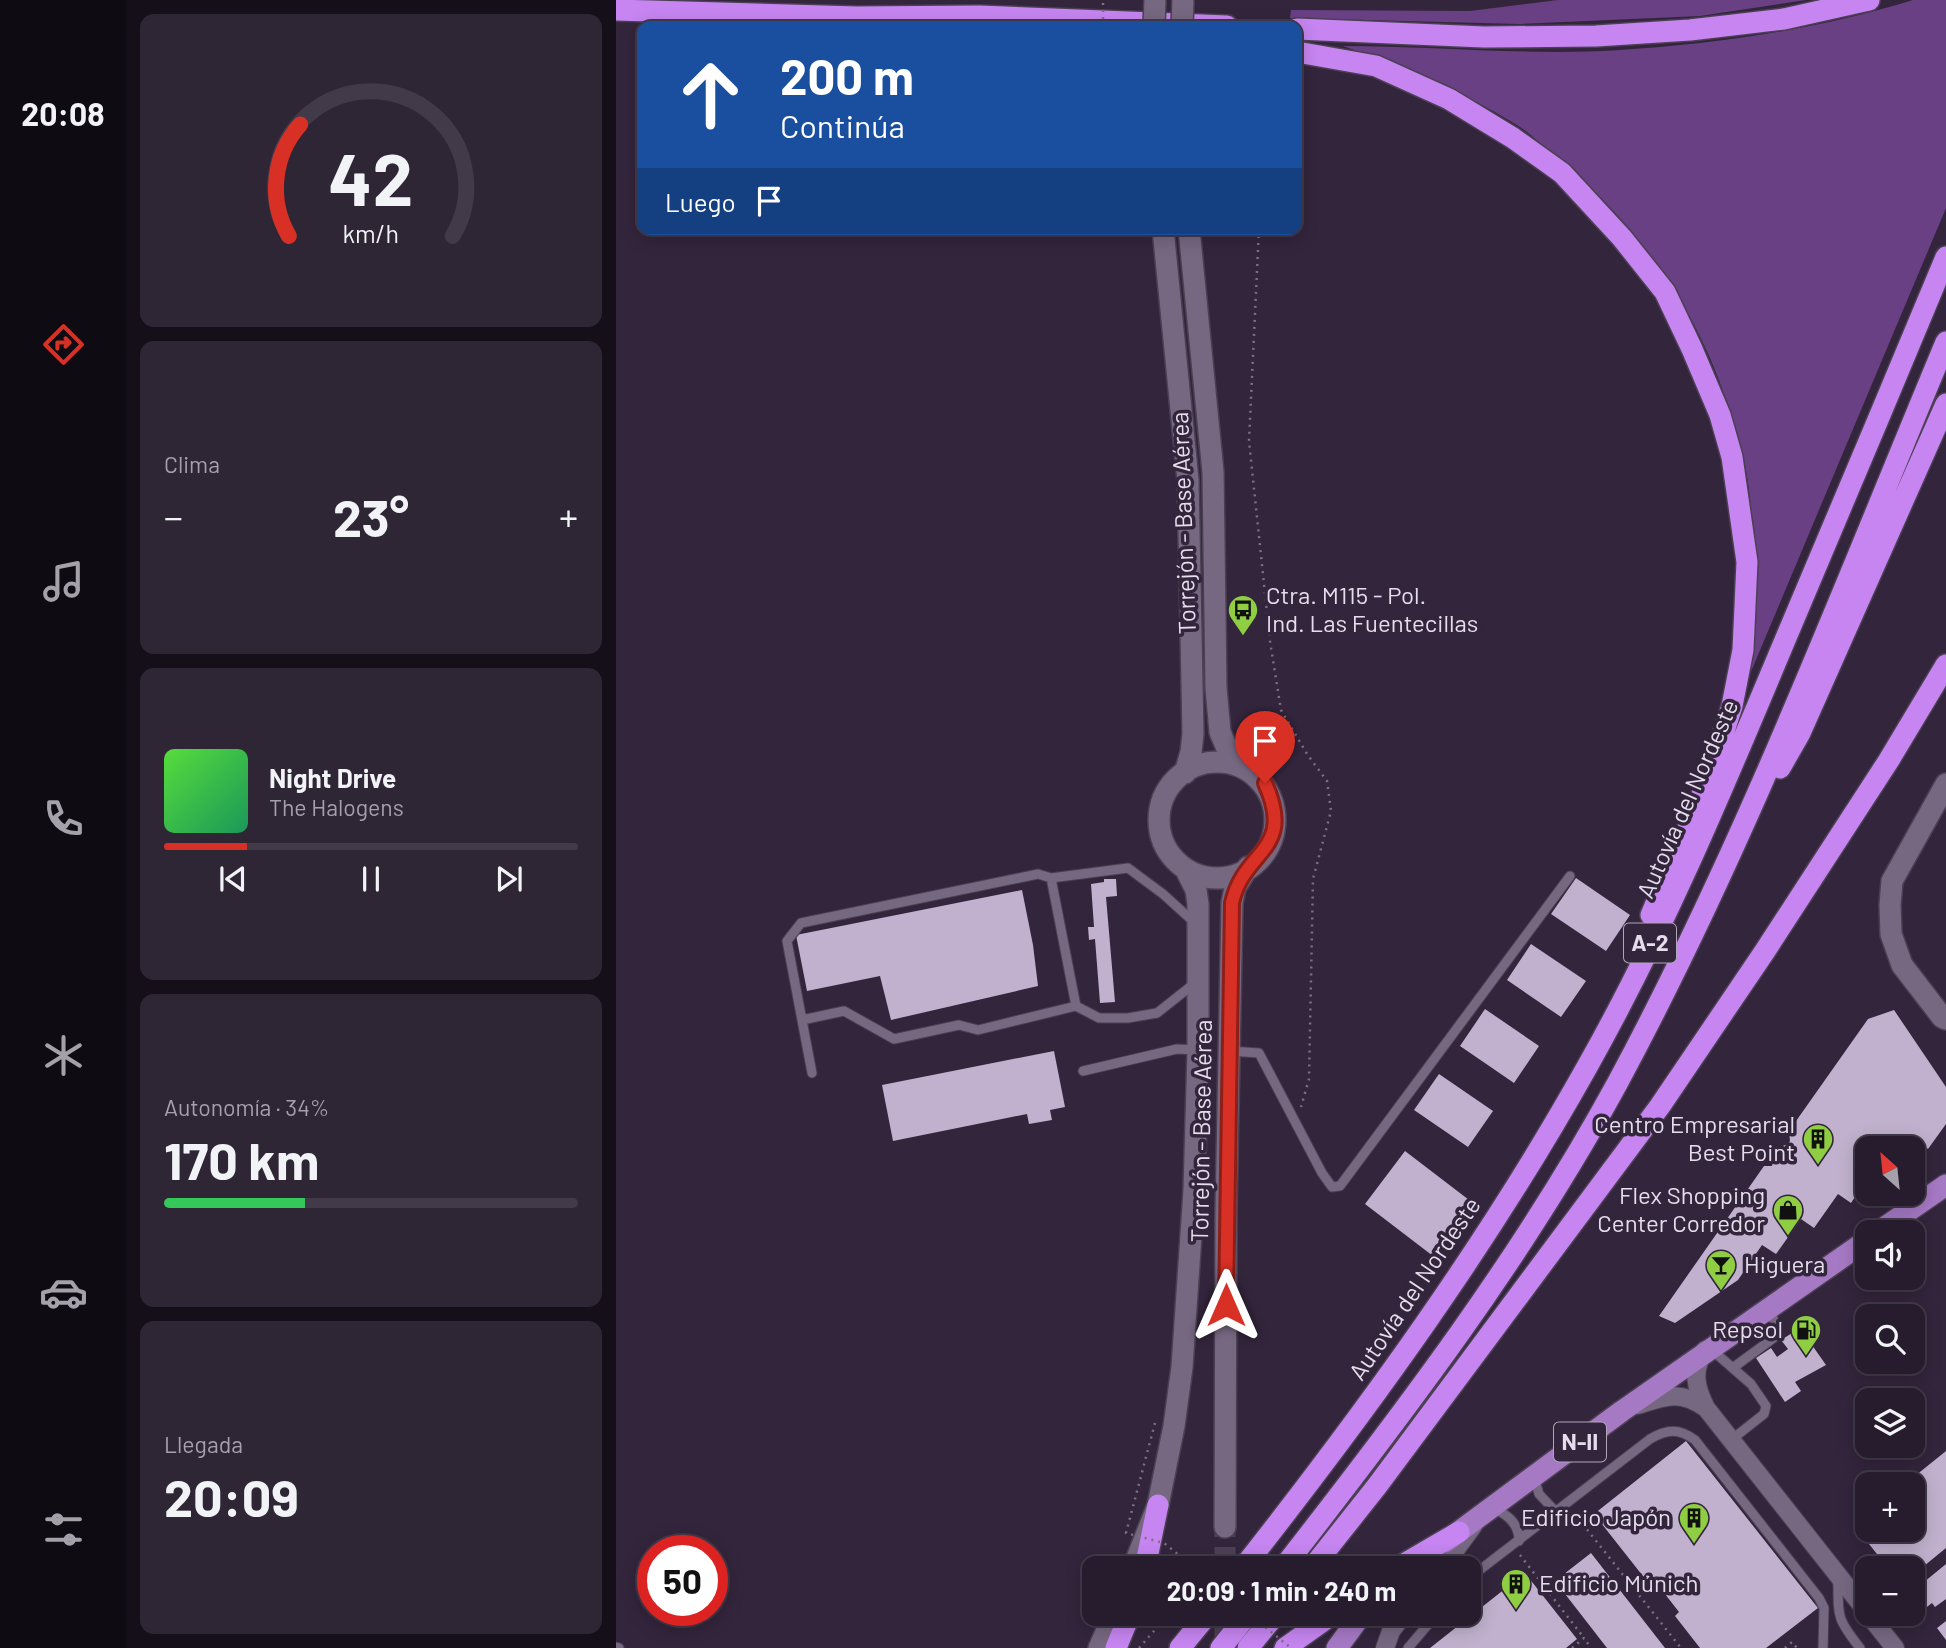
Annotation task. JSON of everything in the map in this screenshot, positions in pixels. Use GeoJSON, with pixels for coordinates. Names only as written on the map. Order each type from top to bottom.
{"type":"FeatureCollection","features":[{"type":"Feature","properties":{"kind":"highway"},"geometry":{"type":"LineString","coordinates":[[1302,29],[1484,37],[1596,36],[1690,30],[1784,19],[1868,0]]}},
{"type":"Feature","properties":{"kind":"highway"},"geometry":{"type":"LineString","coordinates":[[616,10],[857,17],[979,16],[1103,21]]}},
{"type":"Feature","properties":{"kind":"highway"},"geometry":{"type":"LineString","coordinates":[[857,17],[891,21]]}},
{"type":"Feature","properties":{"kind":"highway"},"geometry":{"type":"LineString","coordinates":[[1302,53],[1376,66],[1449,99],[1513,138],[1562,173],[1622,238],[1665,292],[1720,415],[1732,457],[1747,562],[1743,650],[1732,706],[1709,778],[1588,1066]]}},
{"type":"Feature","properties":{"kind":"highway","name":"Autovía del Nordeste"},"geometry":{"type":"LineString","coordinates":[[1252,1556],[1336,1450],[1484,1238],[1588,1066],[1679,887],[1724,786],[1946,257]]}},
{"type":"Feature","properties":{"kind":"highway","name":"A-2"},"geometry":{"type":"LineString","coordinates":[[1292,1556],[1359,1470],[1515,1256],[1617,1083],[1737,843],[1946,342]]}},
{"type":"Feature","properties":{"kind":"highway"},"geometry":{"type":"LineString","coordinates":[[1737,843],[1800,733],[1946,404]]}},
{"type":"Feature","properties":{"kind":"highway"},"geometry":{"type":"LineString","coordinates":[[1322,1556],[1377,1486],[1660,1106],[1868,793],[1946,665]]}},
{"type":"Feature","properties":{"kind":"highway"},"geometry":{"type":"LineString","coordinates":[[1147,1556],[1158,1505]]}},
{"type":"Feature","properties":{"kind":"highway"},"geometry":{"type":"LineString","coordinates":[[1418,1556],[1459,1532]]}},
{"type":"Feature","properties":{"kind":"highway"},"geometry":{"type":"LineString","coordinates":[[1116,1648],[1124,1626]]}},
{"type":"Feature","properties":{"kind":"highway"},"geometry":{"type":"LineString","coordinates":[[1181,1648],[1198,1626]]}},
{"type":"Feature","properties":{"kind":"highway"},"geometry":{"type":"LineString","coordinates":[[1221,1648],[1239,1626]]}},
{"type":"Feature","properties":{"kind":"highway"},"geometry":{"type":"LineString","coordinates":[[1248,1648],[1266,1626]]}},
{"type":"Feature","properties":{"kind":"highway"},"geometry":{"type":"LineString","coordinates":[[1285,1648],[1316,1626]]}},
{"type":"Feature","properties":{"kind":"main road"},"geometry":{"type":"LineString","coordinates":[[1154,21],[1155,0]]}},
{"type":"Feature","properties":{"kind":"main road"},"geometry":{"type":"LineString","coordinates":[[1182,21],[1183,0]]}},
{"type":"Feature","properties":{"kind":"main road","name":"Torrejón - Base Aérea"},"geometry":{"type":"LineString","coordinates":[[1164,235],[1188,480],[1193,734],[1185,773]]}},
{"type":"Feature","properties":{"kind":"main road","name":"Torrejón - Base Aérea"},"geometry":{"type":"LineString","coordinates":[[1190,235],[1213,472],[1216,688],[1220,732],[1230,753],[1243,766]]}},
{"type":"Feature","properties":{"kind":"main road"},"geometry":{"type":"LineString","coordinates":[[1212,761],[1243,766],[1265,783],[1276,811],[1270,841],[1262,854],[1248,867],[1229,876],[1213,878],[1187,872],[1170,855],[1160,834],[1159,811],[1168,789],[1185,773],[1212,761]]}},
{"type":"Feature","properties":{"kind":"main road"},"geometry":{"type":"LineString","coordinates":[[1945,1023],[1902,965],[1891,934],[1890,905],[1892,881],[1946,784]]}},
{"type":"Feature","properties":{"kind":"main road","name":"Torrejón - Base Aérea"},"geometry":{"type":"LineString","coordinates":[[1226,1527],[1226,1210],[1232,903],[1235,888],[1248,867]]}},
{"type":"Feature","properties":{"kind":"main road","name":"Torrejón - Base Aérea"},"geometry":{"type":"LineString","coordinates":[[1138,1556],[1158,1505],[1176,1418],[1182,1367],[1194,1191],[1199,980],[1196,890],[1187,872]]}},
{"type":"Feature","properties":{"kind":"main road"},"geometry":{"type":"LineString","coordinates":[[1895,1220],[1946,1185]]}},
{"type":"Feature","properties":{"kind":"main road","name":"N-II"},"geometry":{"type":"LineString","coordinates":[[1428,1556],[1622,1410],[1855,1248]]}},
{"type":"Feature","properties":{"kind":"main road"},"geometry":{"type":"LineString","coordinates":[[1099,1648],[1109,1626]]}},
{"type":"Feature","properties":{"kind":"main road"},"geometry":{"type":"LineString","coordinates":[[1337,1648],[1353,1626]]}},
{"type":"Feature","properties":{"kind":"street","name":"N-II"},"geometry":{"type":"LineString","coordinates":[[1706,1353],[1711,1341],[1723,1329],[1946,1174]]}},
{"type":"Feature","properties":{"kind":"street"},"geometry":{"type":"LineString","coordinates":[[1706,1353],[1695,1380],[1706,1408]]}},
{"type":"Feature","properties":{"kind":"street"},"geometry":{"type":"LineString","coordinates":[[1622,1410],[1678,1395],[1692,1398],[1706,1408],[1855,1597]]}},
{"type":"Feature","properties":{"kind":"street"},"geometry":{"type":"LineString","coordinates":[[1451,1556],[1486,1511]]}},
{"type":"Feature","properties":{"kind":"street"},"geometry":{"type":"LineString","coordinates":[[1385,1648],[1394,1626]]}},
{"type":"Feature","properties":{"kind":"street"},"geometry":{"type":"LineString","coordinates":[[1878,1626],[1895,1648]]}},
{"type":"Feature","properties":{"kind":"lane"},"geometry":{"type":"LineString","coordinates":[[812,1073],[788,941],[801,923],[1038,874],[1051,878],[1128,868],[1163,894],[1199,927]]}},
{"type":"Feature","properties":{"kind":"lane"},"geometry":{"type":"LineString","coordinates":[[1230,1051],[1259,1053],[1327,1180],[1332,1187],[1340,1186],[1570,876]]}},
{"type":"Feature","properties":{"kind":"lane"},"geometry":{"type":"LineString","coordinates":[[1051,878],[1076,1006]]}},
{"type":"Feature","properties":{"kind":"lane"},"geometry":{"type":"LineString","coordinates":[[802,1020],[844,1011],[894,1039],[959,1025],[978,1030],[1076,1006],[1099,1018],[1128,1018],[1157,1013],[1199,980]]}},
{"type":"Feature","properties":{"kind":"lane"},"geometry":{"type":"LineString","coordinates":[[1083,1071],[1177,1049],[1198,1050]]}},
{"type":"Feature","properties":{"kind":"lane"},"geometry":{"type":"LineString","coordinates":[[1734,1367],[1779,1334],[1769,1308]]}},
{"type":"Feature","properties":{"kind":"lane"},"geometry":{"type":"LineString","coordinates":[[1706,1353],[1734,1367],[1751,1384],[1766,1406],[1764,1414],[1731,1440]]}},
{"type":"Feature","properties":{"kind":"lane"},"geometry":{"type":"LineString","coordinates":[[1481,1570],[1650,1439],[1666,1431],[1684,1432],[1695,1440],[1819,1598],[1824,1608],[1823,1648]]}},
{"type":"Feature","properties":{"kind":"lane"},"geometry":{"type":"LineString","coordinates":[[1534,1475],[1539,1494],[1556,1512]]}},
{"type":"Feature","properties":{"kind":"lane"},"geometry":{"type":"LineString","coordinates":[[1486,1511],[1502,1511],[1516,1524],[1516,1544]]}},
{"type":"Feature","properties":{"kind":"lane"},"geometry":{"type":"LineString","coordinates":[[1838,1575],[1838,1607],[1842,1625],[1860,1648]]}},
{"type":"Feature","properties":{"kind":"lane"},"geometry":{"type":"LineString","coordinates":[[1408,1648],[1427,1626]]}},
{"type":"Feature","properties":{"kind":"path"},"geometry":{"type":"LineString","coordinates":[[1103,0],[1103,21]]}},
{"type":"Feature","properties":{"kind":"path"},"geometry":{"type":"LineString","coordinates":[[1259,235],[1249,441],[1270,641],[1281,710],[1307,754],[1327,781],[1331,811],[1313,878],[1309,1079],[1296,1123]]}},
{"type":"Feature","properties":{"kind":"path"},"geometry":{"type":"LineString","coordinates":[[1155,1423],[1126,1533],[1164,1543],[1179,1556]]}},
{"type":"Feature","properties":{"kind":"path"},"geometry":{"type":"LineString","coordinates":[[1567,1505],[1681,1648]]}},
{"type":"Feature","properties":{"kind":"path"},"geometry":{"type":"LineString","coordinates":[[1516,1544],[1591,1648]]}},
{"type":"Feature","properties":{"kind":"path"},"geometry":{"type":"LineString","coordinates":[[1139,1648],[1159,1626]]}},
{"type":"Feature","properties":{"kind":"path"},"geometry":{"type":"LineString","coordinates":[[1264,1626],[1291,1648]]}},
{"type":"Feature","properties":{"kind":"path"},"geometry":{"type":"LineString","coordinates":[[1572,1648],[1584,1638]]}},
{"type":"Feature","properties":{"kind":"path"},"geometry":{"type":"LineString","coordinates":[[1785,1648],[1793,1642],[1797,1648]]}},
{"type":"Feature","properties":{"kind":"shaded area"},"geometry":{"type":"Polygon","coordinates":[[[1558,0],[1806,0],[1700,16],[1519,24],[1290,18],[1291,10],[1470,11],[1558,0]]]}},
{"type":"Feature","properties":{"kind":"shaded area"},"geometry":{"type":"Polygon","coordinates":[[[1913,0],[1946,0],[1946,208],[1742,693],[1752,553],[1750,498],[1745,465],[1722,389],[1688,313],[1642,244],[1615,213],[1586,183],[1522,128],[1454,91],[1343,46],[1551,52],[1657,47],[1768,34],[1913,0]]]}},
{"type":"Feature","properties":{"kind":"building"},"geometry":{"type":"Polygon","coordinates":[[[1576,878],[1630,915],[1606,951],[1551,914],[1576,878]]]}},
{"type":"Feature","properties":{"kind":"building"},"geometry":{"type":"Polygon","coordinates":[[[1104,879],[1116,879],[1117,896],[1106,897],[1115,1002],[1100,1003],[1095,939],[1089,940],[1088,927],[1094,927],[1091,884],[1104,882],[1104,879]]]}},
{"type":"Feature","properties":{"kind":"building"},"geometry":{"type":"Polygon","coordinates":[[[1022,890],[1038,986],[891,1020],[880,976],[807,991],[796,935],[1022,890]]]}},
{"type":"Feature","properties":{"kind":"building"},"geometry":{"type":"Polygon","coordinates":[[[1531,944],[1586,981],[1561,1017],[1507,980],[1531,944]]]}},
{"type":"Feature","properties":{"kind":"building"},"geometry":{"type":"Polygon","coordinates":[[[1485,1009],[1539,1046],[1514,1083],[1460,1046],[1485,1009]]]}},
{"type":"Feature","properties":{"kind":"building","name":"Centro Empresarial Best Point"},"geometry":{"type":"Polygon","coordinates":[[[1894,1010],[1946,1087],[1946,1124],[1928,1149],[1925,1147],[1925,1136],[1855,1136],[1855,1197],[1851,1203],[1838,1194],[1814,1228],[1801,1219],[1776,1254],[1762,1245],[1738,1280],[1675,1323],[1659,1316],[1764,1166],[1772,1166],[1777,1148],[1788,1144],[1789,1131],[1868,1019],[1894,1010]]]}},
{"type":"Feature","properties":{"kind":"building"},"geometry":{"type":"Polygon","coordinates":[[[1054,1051],[1065,1107],[1050,1110],[1052,1120],[1029,1124],[1027,1114],[893,1141],[882,1085],[1054,1051]]]}},
{"type":"Feature","properties":{"kind":"building"},"geometry":{"type":"Polygon","coordinates":[[[1439,1074],[1493,1111],[1468,1147],[1414,1110],[1439,1074]]]}},
{"type":"Feature","properties":{"kind":"building"},"geometry":{"type":"Polygon","coordinates":[[[1405,1151],[1473,1203],[1433,1256],[1365,1204],[1405,1151]]]}},
{"type":"Feature","properties":{"kind":"building"},"geometry":{"type":"Polygon","coordinates":[[[1800,1328],[1826,1365],[1795,1382],[1801,1391],[1785,1402],[1756,1358],[1771,1348],[1777,1357],[1788,1349],[1781,1340],[1800,1328]]]}},
{"type":"Feature","properties":{"kind":"building","name":"Edificio Japón"},"geometry":{"type":"Polygon","coordinates":[[[1686,1441],[1818,1608],[1766,1648],[1700,1648],[1675,1616],[1679,1612],[1651,1576],[1646,1580],[1594,1514],[1686,1441]]]}},
{"type":"Feature","properties":{"kind":"building"},"geometry":{"type":"Polygon","coordinates":[[[1946,1451],[1946,1548],[1925,1565],[1925,1556],[1879,1556],[1867,1542],[1925,1542],[1925,1472],[1920,1472],[1946,1451]]]}},
{"type":"Feature","properties":{"kind":"building"},"geometry":{"type":"Polygon","coordinates":[[[1591,1553],[1665,1648],[1607,1648],[1555,1581],[1591,1553]]]}},
{"type":"Feature","properties":{"kind":"building"},"geometry":{"type":"Polygon","coordinates":[[[1946,1564],[1946,1599],[1935,1607],[1932,1603],[1925,1608],[1925,1581],[1946,1564]]]}},
{"type":"Feature","properties":{"kind":"building","name":"Edificio Múnich"},"geometry":{"type":"Polygon","coordinates":[[[1525,1573],[1577,1639],[1566,1648],[1430,1648],[1458,1626],[1481,1626],[1481,1608],[1525,1573]]]}},
{"type":"Feature","properties":{"kind":"building"},"geometry":{"type":"Polygon","coordinates":[[[1946,1621],[1946,1640],[1937,1628],[1946,1621]]]}},
{"type":"Feature","properties":{"kind":"tunnel"},"geometry":{"type":"LineString","coordinates":[[1225,1527],[1225,1556]]}},
{"type":"Feature","properties":{"kind":"tunnel"},"geometry":{"type":"LineString","coordinates":[[1225,1626],[1225,1648]]}},
{"type":"Feature","properties":{"kind":"place","name":"Ctra. M115 - Pol. Ind. Las Fuentecillas"},"geometry":{"type":"Point","coordinates":[1243,637]}},
{"type":"Feature","properties":{"kind":"place","name":"Centro Empresarial Best Point"},"geometry":{"type":"Point","coordinates":[1818,1166]}},
{"type":"Feature","properties":{"kind":"place","name":"Flex Shopping Center Corredor"},"geometry":{"type":"Point","coordinates":[1788,1237]}},
{"type":"Feature","properties":{"kind":"place","name":"Higuera"},"geometry":{"type":"Point","coordinates":[1721,1292]}},
{"type":"Feature","properties":{"kind":"place","name":"Repsol"},"geometry":{"type":"Point","coordinates":[1806,1357]}},
{"type":"Feature","properties":{"kind":"place","name":"Edificio Japón"},"geometry":{"type":"Point","coordinates":[1694,1545]}},
{"type":"Feature","properties":{"kind":"place","name":"Edificio Múnich"},"geometry":{"type":"Point","coordinates":[1516,1611]}},
{"type":"Feature","properties":{"kind":"route"},"geometry":{"type":"LineString","coordinates":[[1226,1305],[1232,903],[1235,888],[1248,867],[1262,854],[1275,826],[1276,811],[1265,783]]}}]}
